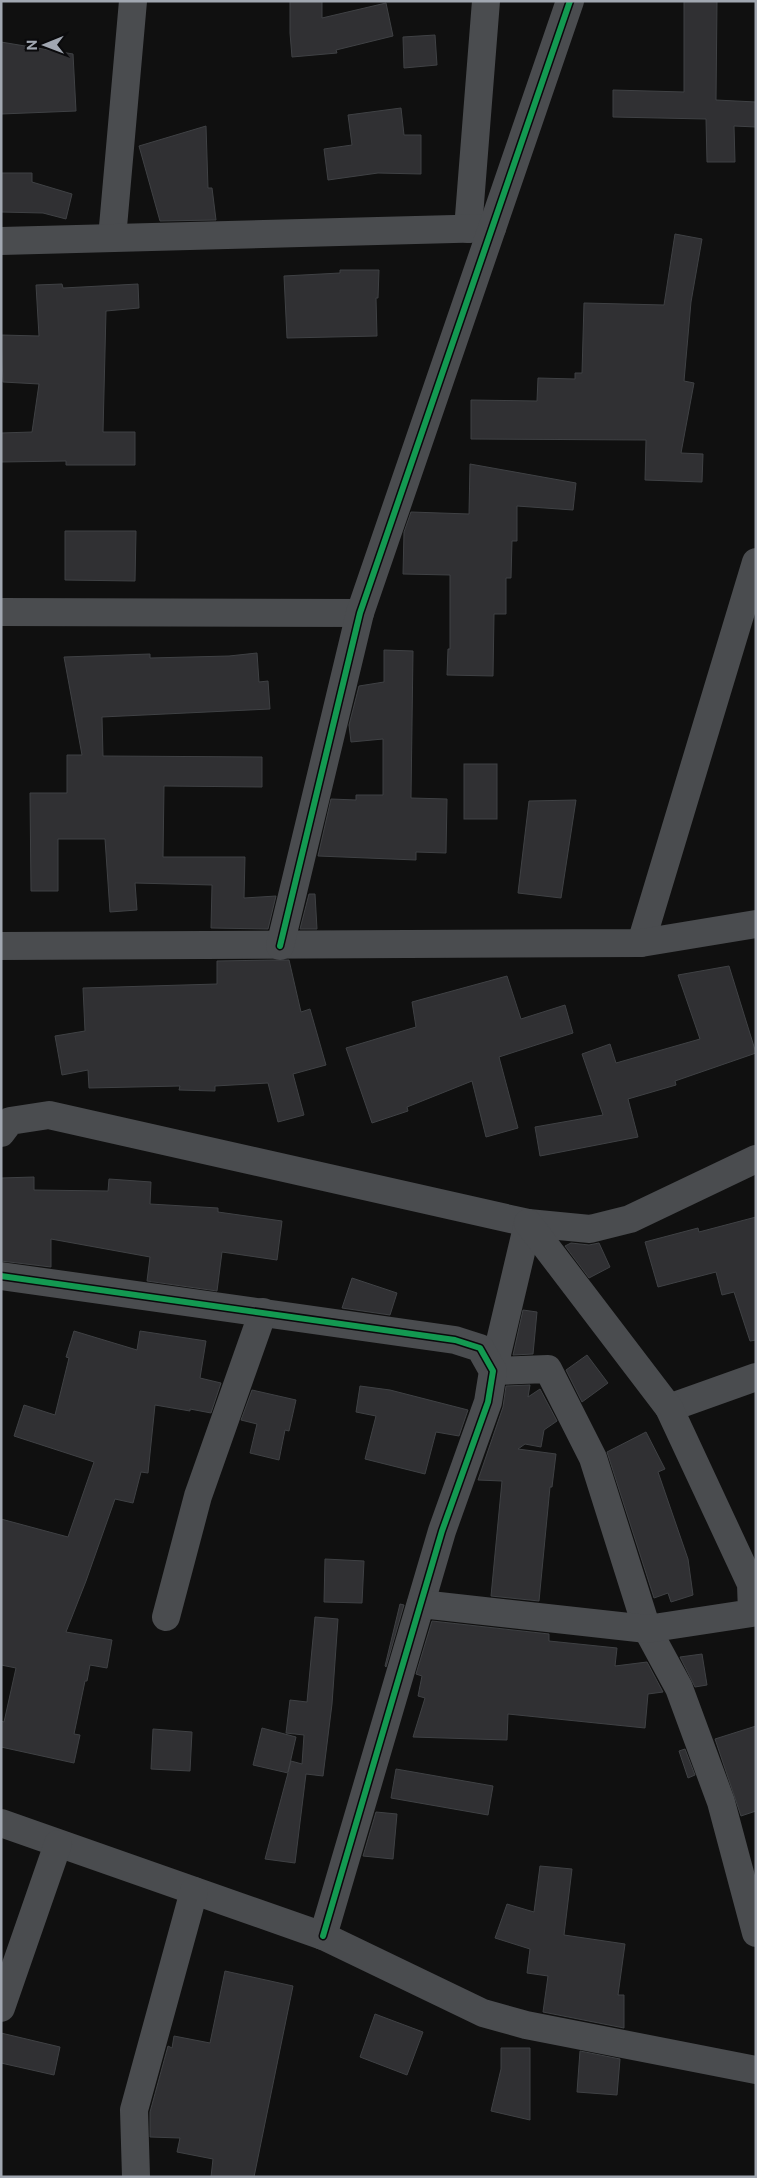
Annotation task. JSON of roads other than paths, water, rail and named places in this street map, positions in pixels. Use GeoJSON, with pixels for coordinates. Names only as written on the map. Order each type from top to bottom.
{"type":"FeatureCollection","features":[{"type":"Feature","properties":{"kind":"street"},"geometry":{"type":"LineString","coordinates":[[112,238],[133,1]]}},
{"type":"Feature","properties":{"kind":"street"},"geometry":{"type":"LineString","coordinates":[[480,229],[486,1]]}},
{"type":"Feature","properties":{"kind":"street"},"geometry":{"type":"LineString","coordinates":[[280,946],[360,613],[480,229],[570,1]]}},
{"type":"Feature","properties":{"kind":"street"},"geometry":{"type":"LineString","coordinates":[[1,241],[480,229]]}},
{"type":"Feature","properties":{"kind":"street"},"geometry":{"type":"LineString","coordinates":[[641,943],[756,562]]}},
{"type":"Feature","properties":{"kind":"street"},"geometry":{"type":"LineString","coordinates":[[1,612],[360,613]]}},
{"type":"Feature","properties":{"kind":"street"},"geometry":{"type":"LineString","coordinates":[[1,946],[641,943],[756,924]]}},
{"type":"Feature","properties":{"kind":"street"},"geometry":{"type":"LineString","coordinates":[[1,1133],[10,1122],[49,1115],[528,1223],[590,1229],[630,1218],[756,1159]]}},
{"type":"Feature","properties":{"kind":"street"},"geometry":{"type":"LineString","coordinates":[[323,1936],[442,1531],[488,1402],[493,1371],[528,1223]]}},
{"type":"Feature","properties":{"kind":"street"},"geometry":{"type":"LineString","coordinates":[[421,1604],[647,1629],[752,1612],[751,1584],[669,1408],[528,1223]]}},
{"type":"Feature","properties":{"kind":"street"},"geometry":{"type":"LineString","coordinates":[[1,1276],[455,1340],[480,1348],[493,1371]]}},
{"type":"Feature","properties":{"kind":"street"},"geometry":{"type":"LineString","coordinates":[[166,1617],[198,1496],[263,1312]]}},
{"type":"Feature","properties":{"kind":"street"},"geometry":{"type":"LineString","coordinates":[[493,1371],[548,1370],[593,1458],[647,1629],[679,1688],[721,1802],[756,1933]]}},
{"type":"Feature","properties":{"kind":"street"},"geometry":{"type":"LineString","coordinates":[[669,1408],[756,1377]]}},
{"type":"Feature","properties":{"kind":"street"},"geometry":{"type":"LineString","coordinates":[[1,1823],[323,1936],[483,2013],[526,2026],[756,2070]]}},
{"type":"Feature","properties":{"kind":"street"},"geometry":{"type":"LineString","coordinates":[[1,2008],[58,1844]]}},
{"type":"Feature","properties":{"kind":"street"},"geometry":{"type":"LineString","coordinates":[[136,2177],[134,2110],[194,1891]]}}]}
